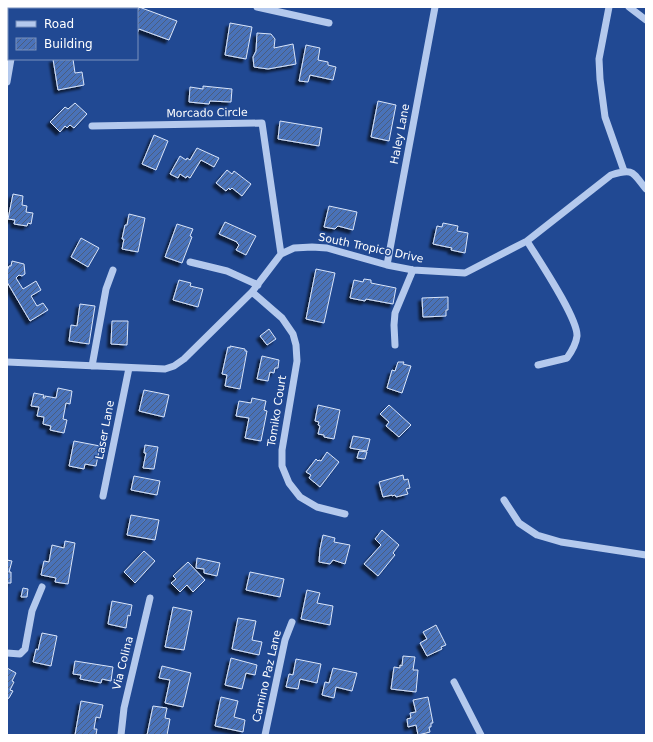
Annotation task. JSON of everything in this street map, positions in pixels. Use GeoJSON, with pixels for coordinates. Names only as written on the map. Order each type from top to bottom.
{"type":"FeatureCollection","features":[{"type":"Feature","properties":{"kind":"street"},"geometry":{"type":"LineString","coordinates":[[257,7],[329,23]]}},
{"type":"Feature","properties":{"kind":"street","name":"Haley Lane"},"geometry":{"type":"LineString","coordinates":[[387,265],[435,7]]}},
{"type":"Feature","properties":{"kind":"street"},"geometry":{"type":"LineString","coordinates":[[609,7],[599,59],[605,117],[624,171],[632,172],[646,189]]}},
{"type":"Feature","properties":{"kind":"street"},"geometry":{"type":"LineString","coordinates":[[629,7],[646,20]]}},
{"type":"Feature","properties":{"kind":"street"},"geometry":{"type":"LineString","coordinates":[[7,82],[11,60]]}},
{"type":"Feature","properties":{"kind":"street","name":"Morcado Circle"},"geometry":{"type":"LineString","coordinates":[[92,126],[262,123],[281,254]]}},
{"type":"Feature","properties":{"kind":"street","name":"South Tropico Drive"},"geometry":{"type":"LineString","coordinates":[[281,254],[294,248],[327,248],[387,265],[413,270],[464,273],[527,241],[611,175],[624,171]]}},
{"type":"Feature","properties":{"kind":"street"},"geometry":{"type":"LineString","coordinates":[[527,241],[575,322],[577,335],[574,348],[567,358],[538,365]]}},
{"type":"Feature","properties":{"kind":"street"},"geometry":{"type":"LineString","coordinates":[[7,362],[165,369],[174,366],[184,359],[252,292],[281,254]]}},
{"type":"Feature","properties":{"kind":"street"},"geometry":{"type":"LineString","coordinates":[[190,262],[227,272],[258,285]]}},
{"type":"Feature","properties":{"kind":"street"},"geometry":{"type":"LineString","coordinates":[[92,366],[106,288],[113,270]]}},
{"type":"Feature","properties":{"kind":"street"},"geometry":{"type":"LineString","coordinates":[[395,345],[395,313],[413,270]]}},
{"type":"Feature","properties":{"kind":"street","name":"Tomiko Court"},"geometry":{"type":"LineString","coordinates":[[252,292],[282,318],[293,334],[296,345],[297,361],[282,450],[282,466],[289,483],[300,497],[317,507],[345,514]]}},
{"type":"Feature","properties":{"kind":"street","name":"Laser Lane"},"geometry":{"type":"LineString","coordinates":[[103,496],[128,368]]}},
{"type":"Feature","properties":{"kind":"street"},"geometry":{"type":"LineString","coordinates":[[504,500],[518,523],[537,535],[561,542],[646,555]]}},
{"type":"Feature","properties":{"kind":"street"},"geometry":{"type":"LineString","coordinates":[[7,653],[20,654],[25,649],[32,611],[42,587]]}},
{"type":"Feature","properties":{"kind":"street","name":"Via Colina"},"geometry":{"type":"LineString","coordinates":[[121,735],[124,708],[150,598]]}},
{"type":"Feature","properties":{"kind":"street","name":"Camino Paz Lane"},"geometry":{"type":"LineString","coordinates":[[265,735],[285,640],[292,622]]}},
{"type":"Feature","properties":{"kind":"street"},"geometry":{"type":"LineString","coordinates":[[454,682],[481,735]]}},
{"type":"Feature","properties":{"kind":"building"},"geometry":{"type":"Polygon","coordinates":[[[67,7],[92,7],[92,8],[67,7]]]}},
{"type":"Feature","properties":{"kind":"building"},"geometry":{"type":"Polygon","coordinates":[[[139,7],[177,21],[169,40],[139,29],[138,31],[139,7]]]}},
{"type":"Feature","properties":{"kind":"building"},"geometry":{"type":"Polygon","coordinates":[[[230,23],[252,27],[246,59],[225,55],[230,23]]]}},
{"type":"Feature","properties":{"kind":"building"},"geometry":{"type":"Polygon","coordinates":[[[257,33],[271,34],[275,39],[274,48],[293,44],[296,64],[268,69],[254,67],[253,57],[256,51],[257,33]]]}},
{"type":"Feature","properties":{"kind":"building"},"geometry":{"type":"Polygon","coordinates":[[[306,45],[320,48],[318,60],[328,62],[328,65],[336,67],[333,80],[310,75],[308,82],[299,81],[306,45]]]}},
{"type":"Feature","properties":{"kind":"building"},"geometry":{"type":"Polygon","coordinates":[[[53,60],[73,60],[75,73],[82,72],[84,85],[58,90],[53,60]]]}},
{"type":"Feature","properties":{"kind":"building"},"geometry":{"type":"Polygon","coordinates":[[[203,86],[232,89],[231,102],[210,101],[209,104],[189,102],[190,87],[203,89],[203,86]]]}},
{"type":"Feature","properties":{"kind":"building"},"geometry":{"type":"Polygon","coordinates":[[[378,101],[396,105],[389,141],[371,137],[378,101]]]}},
{"type":"Feature","properties":{"kind":"building"},"geometry":{"type":"Polygon","coordinates":[[[75,103],[87,114],[74,128],[70,125],[67,128],[65,126],[60,132],[50,122],[65,107],[68,109],[75,103]]]}},
{"type":"Feature","properties":{"kind":"building"},"geometry":{"type":"Polygon","coordinates":[[[280,121],[322,128],[319,146],[278,139],[280,121]]]}},
{"type":"Feature","properties":{"kind":"building"},"geometry":{"type":"Polygon","coordinates":[[[154,135],[168,141],[156,170],[142,164],[154,135]]]}},
{"type":"Feature","properties":{"kind":"building"},"geometry":{"type":"Polygon","coordinates":[[[197,148],[219,158],[214,167],[201,160],[190,178],[187,176],[186,178],[180,174],[178,178],[170,174],[180,156],[186,160],[187,158],[190,160],[197,148]]]}},
{"type":"Feature","properties":{"kind":"building"},"geometry":{"type":"Polygon","coordinates":[[[227,170],[232,174],[234,171],[251,184],[242,196],[232,188],[230,190],[229,188],[226,191],[216,183],[227,170]]]}},
{"type":"Feature","properties":{"kind":"building"},"geometry":{"type":"Polygon","coordinates":[[[13,194],[23,196],[22,205],[27,206],[26,212],[33,213],[31,224],[28,223],[27,226],[14,224],[15,220],[8,219],[13,194]]]}},
{"type":"Feature","properties":{"kind":"building"},"geometry":{"type":"Polygon","coordinates":[[[329,206],[357,212],[353,230],[338,226],[335,229],[324,227],[329,206]]]}},
{"type":"Feature","properties":{"kind":"building"},"geometry":{"type":"Polygon","coordinates":[[[129,214],[145,218],[138,252],[122,249],[124,239],[122,239],[129,214]]]}},
{"type":"Feature","properties":{"kind":"building"},"geometry":{"type":"Polygon","coordinates":[[[225,222],[256,236],[246,255],[236,250],[239,245],[237,242],[219,234],[225,222]]]}},
{"type":"Feature","properties":{"kind":"building"},"geometry":{"type":"Polygon","coordinates":[[[443,223],[458,226],[457,231],[468,233],[465,253],[451,250],[452,248],[433,244],[437,226],[442,227],[443,223]]]}},
{"type":"Feature","properties":{"kind":"building"},"geometry":{"type":"Polygon","coordinates":[[[177,224],[193,229],[190,236],[192,237],[182,263],[165,257],[177,224]]]}},
{"type":"Feature","properties":{"kind":"building"},"geometry":{"type":"Polygon","coordinates":[[[81,238],[99,248],[88,267],[71,257],[81,238]]]}},
{"type":"Feature","properties":{"kind":"building"},"geometry":{"type":"Polygon","coordinates":[[[12,261],[24,264],[25,274],[22,276],[19,275],[16,278],[23,289],[36,281],[41,290],[31,296],[37,306],[43,303],[48,310],[30,321],[7,282],[7,271],[9,266],[11,266],[12,261]]]}},
{"type":"Feature","properties":{"kind":"building"},"geometry":{"type":"Polygon","coordinates":[[[316,269],[335,273],[324,323],[306,319],[316,269]]]}},
{"type":"Feature","properties":{"kind":"building"},"geometry":{"type":"Polygon","coordinates":[[[364,279],[371,280],[371,283],[396,288],[393,304],[366,299],[365,301],[350,298],[354,280],[363,282],[364,279]]]}},
{"type":"Feature","properties":{"kind":"building"},"geometry":{"type":"Polygon","coordinates":[[[179,280],[191,283],[190,286],[203,289],[198,307],[173,300],[179,280]]]}},
{"type":"Feature","properties":{"kind":"building"},"geometry":{"type":"Polygon","coordinates":[[[448,297],[448,310],[446,310],[446,316],[423,317],[422,298],[448,297]]]}},
{"type":"Feature","properties":{"kind":"building"},"geometry":{"type":"Polygon","coordinates":[[[80,304],[95,306],[89,344],[69,341],[71,325],[77,326],[80,304]]]}},
{"type":"Feature","properties":{"kind":"building"},"geometry":{"type":"Polygon","coordinates":[[[112,321],[128,321],[127,345],[111,344],[112,321]]]}},
{"type":"Feature","properties":{"kind":"building"},"geometry":{"type":"Polygon","coordinates":[[[269,329],[276,339],[267,345],[260,336],[269,329]]]}},
{"type":"Feature","properties":{"kind":"building"},"geometry":{"type":"Polygon","coordinates":[[[230,346],[245,349],[245,351],[247,351],[240,389],[225,386],[227,375],[222,374],[228,347],[230,348],[230,346]]]}},
{"type":"Feature","properties":{"kind":"building"},"geometry":{"type":"Polygon","coordinates":[[[262,356],[279,360],[278,368],[275,368],[274,373],[270,372],[268,381],[257,379],[262,356]]]}},
{"type":"Feature","properties":{"kind":"building"},"geometry":{"type":"Polygon","coordinates":[[[398,362],[404,362],[403,364],[411,366],[402,393],[387,388],[392,370],[395,371],[398,362]]]}},
{"type":"Feature","properties":{"kind":"building"},"geometry":{"type":"Polygon","coordinates":[[[58,388],[72,391],[70,404],[66,403],[63,419],[67,420],[64,433],[50,430],[51,426],[43,424],[44,417],[37,416],[39,407],[31,406],[34,393],[44,395],[43,398],[45,398],[45,396],[56,398],[58,388]]]}},
{"type":"Feature","properties":{"kind":"building"},"geometry":{"type":"Polygon","coordinates":[[[144,390],[169,395],[164,417],[139,411],[144,390]]]}},
{"type":"Feature","properties":{"kind":"building"},"geometry":{"type":"Polygon","coordinates":[[[252,398],[266,401],[264,410],[267,411],[261,441],[245,438],[249,418],[236,416],[239,401],[251,403],[252,398]]]}},
{"type":"Feature","properties":{"kind":"building"},"geometry":{"type":"Polygon","coordinates":[[[318,405],[340,410],[334,439],[318,434],[320,426],[318,425],[319,422],[315,421],[318,405]]]}},
{"type":"Feature","properties":{"kind":"building"},"geometry":{"type":"Polygon","coordinates":[[[389,405],[411,425],[399,437],[386,426],[389,422],[380,414],[389,405]]]}},
{"type":"Feature","properties":{"kind":"building"},"geometry":{"type":"Polygon","coordinates":[[[353,436],[370,439],[367,451],[350,448],[353,436]]]}},
{"type":"Feature","properties":{"kind":"building"},"geometry":{"type":"Polygon","coordinates":[[[74,441],[100,446],[96,466],[85,464],[84,469],[69,466],[74,441]]]}},
{"type":"Feature","properties":{"kind":"building"},"geometry":{"type":"Polygon","coordinates":[[[145,445],[158,447],[154,469],[143,468],[146,453],[144,453],[145,445]]]}},
{"type":"Feature","properties":{"kind":"building"},"geometry":{"type":"Polygon","coordinates":[[[359,451],[367,452],[365,459],[357,458],[359,451]]]}},
{"type":"Feature","properties":{"kind":"building"},"geometry":{"type":"Polygon","coordinates":[[[327,452],[339,462],[320,487],[309,478],[311,475],[306,472],[316,459],[321,461],[327,452]]]}},
{"type":"Feature","properties":{"kind":"building"},"geometry":{"type":"Polygon","coordinates":[[[403,475],[404,480],[408,479],[410,488],[406,489],[408,494],[396,497],[395,495],[392,495],[383,497],[379,482],[403,475]]]}},
{"type":"Feature","properties":{"kind":"building"},"geometry":{"type":"Polygon","coordinates":[[[134,476],[160,481],[157,495],[131,490],[134,476]]]}},
{"type":"Feature","properties":{"kind":"building"},"geometry":{"type":"Polygon","coordinates":[[[131,515],[159,520],[155,540],[127,535],[131,515]]]}},
{"type":"Feature","properties":{"kind":"building"},"geometry":{"type":"Polygon","coordinates":[[[382,530],[399,545],[393,553],[395,555],[378,576],[364,564],[381,545],[375,539],[382,530]]]}},
{"type":"Feature","properties":{"kind":"building"},"geometry":{"type":"Polygon","coordinates":[[[323,535],[335,538],[334,542],[350,545],[345,564],[333,560],[330,564],[319,562],[323,535]]]}},
{"type":"Feature","properties":{"kind":"building"},"geometry":{"type":"Polygon","coordinates":[[[65,541],[75,543],[68,584],[55,582],[56,578],[41,575],[44,561],[49,562],[52,545],[64,548],[65,541]]]}},
{"type":"Feature","properties":{"kind":"building"},"geometry":{"type":"Polygon","coordinates":[[[144,551],[155,561],[135,583],[124,572],[144,551]]]}},
{"type":"Feature","properties":{"kind":"building"},"geometry":{"type":"Polygon","coordinates":[[[197,558],[220,563],[217,576],[204,573],[204,569],[196,568],[197,558]]]}},
{"type":"Feature","properties":{"kind":"building"},"geometry":{"type":"Polygon","coordinates":[[[7,560],[12,561],[9,572],[11,572],[11,583],[7,583],[7,560]]]}},
{"type":"Feature","properties":{"kind":"building"},"geometry":{"type":"Polygon","coordinates":[[[188,562],[205,580],[193,592],[187,585],[180,592],[171,583],[176,579],[173,576],[188,562]]]}},
{"type":"Feature","properties":{"kind":"building"},"geometry":{"type":"Polygon","coordinates":[[[250,572],[284,579],[280,597],[246,590],[250,572]]]}},
{"type":"Feature","properties":{"kind":"building"},"geometry":{"type":"Polygon","coordinates":[[[23,588],[28,589],[27,597],[21,597],[23,588]]]}},
{"type":"Feature","properties":{"kind":"building"},"geometry":{"type":"Polygon","coordinates":[[[307,590],[320,593],[317,603],[333,606],[330,625],[301,619],[307,590]]]}},
{"type":"Feature","properties":{"kind":"building"},"geometry":{"type":"Polygon","coordinates":[[[112,601],[132,605],[130,616],[128,615],[126,628],[108,624],[112,601]]]}},
{"type":"Feature","properties":{"kind":"building"},"geometry":{"type":"Polygon","coordinates":[[[173,607],[192,611],[184,650],[165,647],[173,607]]]}},
{"type":"Feature","properties":{"kind":"building"},"geometry":{"type":"Polygon","coordinates":[[[238,618],[256,621],[252,640],[262,642],[259,655],[232,649],[238,618]]]}},
{"type":"Feature","properties":{"kind":"building"},"geometry":{"type":"Polygon","coordinates":[[[436,625],[446,645],[441,647],[442,649],[427,656],[420,643],[427,639],[423,632],[436,625]]]}},
{"type":"Feature","properties":{"kind":"building"},"geometry":{"type":"Polygon","coordinates":[[[42,633],[57,636],[51,666],[33,662],[36,649],[38,650],[42,633]]]}},
{"type":"Feature","properties":{"kind":"building"},"geometry":{"type":"Polygon","coordinates":[[[403,656],[415,657],[413,670],[418,670],[416,692],[391,689],[394,667],[400,668],[400,665],[402,666],[403,656]]]}},
{"type":"Feature","properties":{"kind":"building"},"geometry":{"type":"Polygon","coordinates":[[[231,658],[257,665],[255,675],[246,673],[242,689],[225,685],[231,658]]]}},
{"type":"Feature","properties":{"kind":"building"},"geometry":{"type":"Polygon","coordinates":[[[296,659],[321,664],[317,683],[300,679],[298,689],[286,687],[289,674],[293,675],[296,659]]]}},
{"type":"Feature","properties":{"kind":"building"},"geometry":{"type":"Polygon","coordinates":[[[75,661],[113,667],[111,681],[102,679],[101,683],[80,679],[81,675],[73,674],[75,661]]]}},
{"type":"Feature","properties":{"kind":"building"},"geometry":{"type":"Polygon","coordinates":[[[162,666],[191,673],[183,707],[165,703],[170,680],[159,678],[162,666]]]}},
{"type":"Feature","properties":{"kind":"building"},"geometry":{"type":"Polygon","coordinates":[[[7,668],[16,673],[10,690],[13,691],[7,699],[7,668]]]}},
{"type":"Feature","properties":{"kind":"building"},"geometry":{"type":"Polygon","coordinates":[[[333,668],[357,673],[352,691],[336,687],[334,698],[322,695],[325,682],[329,683],[333,668]]]}},
{"type":"Feature","properties":{"kind":"building"},"geometry":{"type":"Polygon","coordinates":[[[221,697],[238,701],[234,717],[245,720],[243,732],[215,726],[221,697]]]}},
{"type":"Feature","properties":{"kind":"building"},"geometry":{"type":"Polygon","coordinates":[[[428,697],[433,723],[431,723],[431,727],[429,727],[430,732],[418,735],[416,725],[408,727],[407,719],[411,718],[410,713],[416,712],[413,700],[428,697]]]}},
{"type":"Feature","properties":{"kind":"building"},"geometry":{"type":"Polygon","coordinates":[[[81,701],[103,705],[100,718],[96,717],[94,729],[97,729],[96,735],[75,735],[81,701]]]}},
{"type":"Feature","properties":{"kind":"building"},"geometry":{"type":"Polygon","coordinates":[[[153,706],[167,708],[165,718],[170,719],[167,735],[147,735],[153,706]]]}}]}
